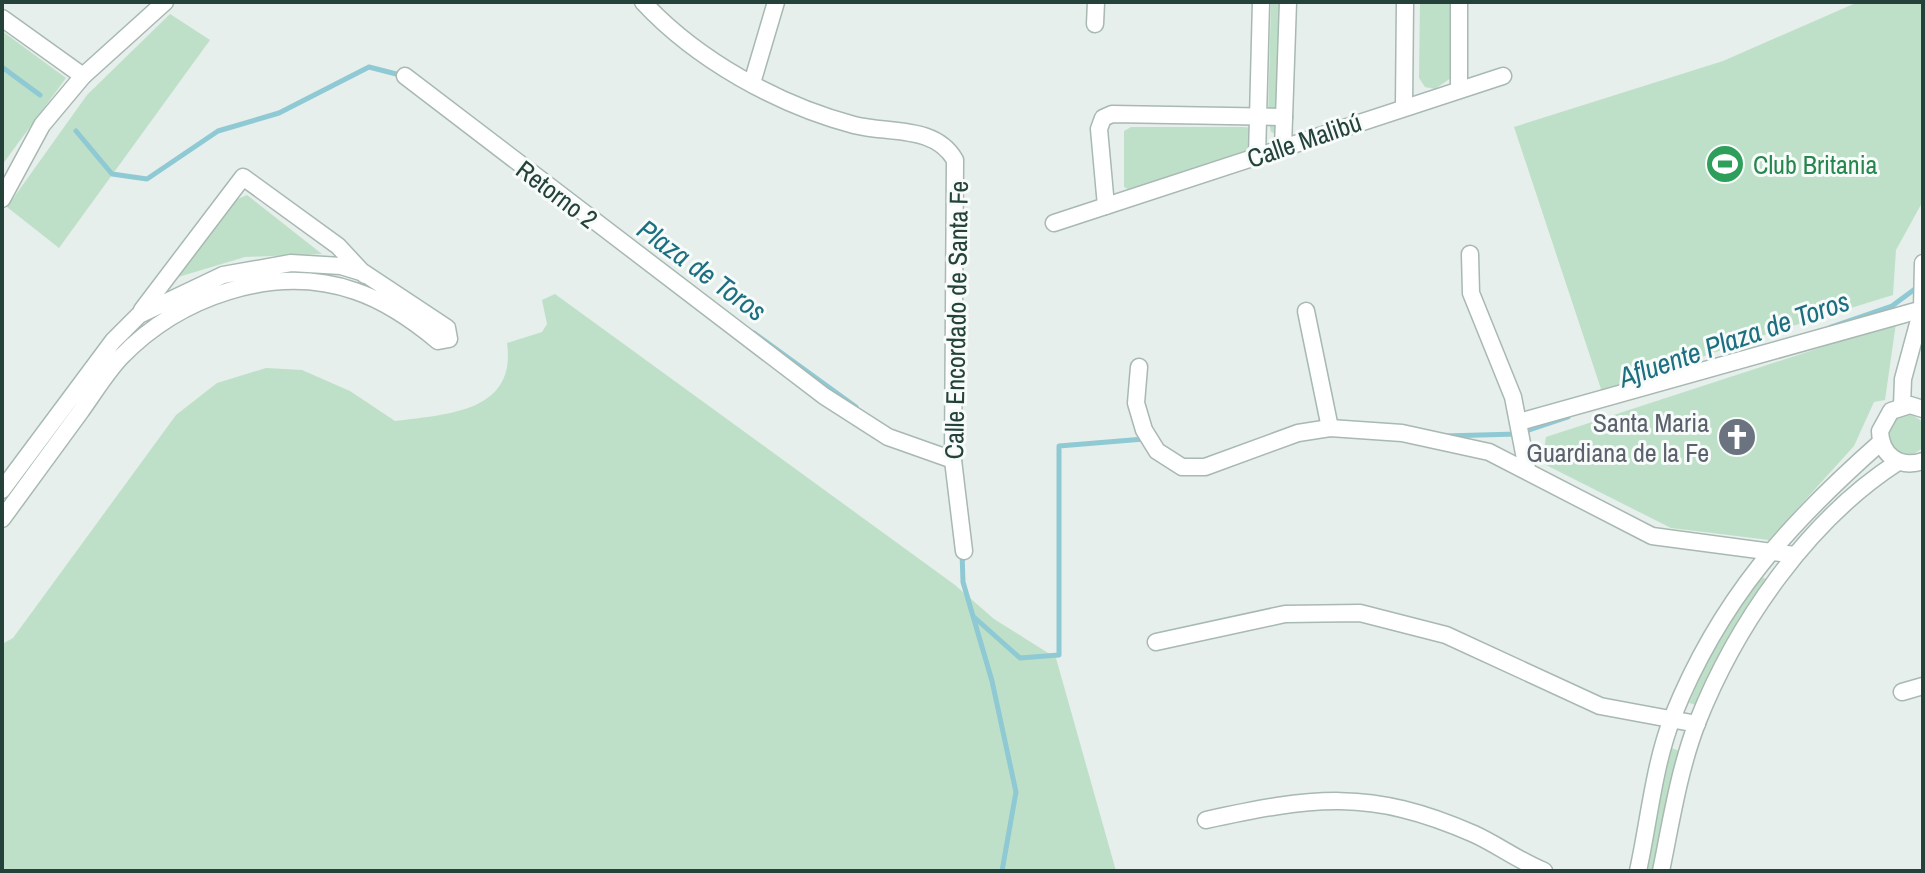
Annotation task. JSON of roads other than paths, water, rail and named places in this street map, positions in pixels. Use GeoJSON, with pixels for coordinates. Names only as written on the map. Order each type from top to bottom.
{"type":"FeatureCollection","features":[{"type":"Feature","properties":{"kind":"street"},"geometry":{"type":"LineString","coordinates":[[3,194],[42,125],[83,76],[165,2]]}},
{"type":"Feature","properties":{"kind":"street","name":"Calle Encordado de Santa Fe"},"geometry":{"type":"LineString","coordinates":[[643,2],[693,48],[752,83],[855,125],[940,141],[955,160],[953,460],[964,551]]}},
{"type":"Feature","properties":{"kind":"street"},"geometry":{"type":"LineString","coordinates":[[752,83],[776,2]]}},
{"type":"Feature","properties":{"kind":"street"},"geometry":{"type":"LineString","coordinates":[[1095,24],[1096,2]]}},
{"type":"Feature","properties":{"kind":"street"},"geometry":{"type":"LineString","coordinates":[[1257,157],[1261,2]]}},
{"type":"Feature","properties":{"kind":"street"},"geometry":{"type":"LineString","coordinates":[[1283,147],[1288,2]]}},
{"type":"Feature","properties":{"kind":"street"},"geometry":{"type":"LineString","coordinates":[[1404,106],[1405,2]]}},
{"type":"Feature","properties":{"kind":"street"},"geometry":{"type":"LineString","coordinates":[[1459,2],[1459,88]]}},
{"type":"Feature","properties":{"kind":"street"},"geometry":{"type":"LineString","coordinates":[[2,18],[83,76]]}},
{"type":"Feature","properties":{"kind":"street","name":"Retorno 2"},"geometry":{"type":"LineString","coordinates":[[405,76],[824,396],[888,437],[953,460]]}},
{"type":"Feature","properties":{"kind":"street","name":"Calle Malibú"},"geometry":{"type":"LineString","coordinates":[[1054,223],[1503,76]]}},
{"type":"Feature","properties":{"kind":"street","name":"Calle Malibú"},"geometry":{"type":"LineString","coordinates":[[1106,206],[1099,129],[1103,118],[1112,114],[1284,117]]}},
{"type":"Feature","properties":{"kind":"street"},"geometry":{"type":"LineString","coordinates":[[2,490],[113,341],[139,315],[243,177],[338,246],[364,273],[447,328],[449,339],[438,341],[380,301],[322,283],[226,282],[151,329],[119,358],[2,519]]}},
{"type":"Feature","properties":{"kind":"street"},"geometry":{"type":"LineString","coordinates":[[1470,254],[1471,293],[1519,422],[1527,469]]}},
{"type":"Feature","properties":{"kind":"street"},"geometry":{"type":"LineString","coordinates":[[139,315],[226,282],[291,263],[341,266],[364,273],[380,301]]}},
{"type":"Feature","properties":{"kind":"street"},"geometry":{"type":"LineString","coordinates":[[1902,406],[1903,379],[1922,309],[1923,263]]}},
{"type":"Feature","properties":{"kind":"street"},"geometry":{"type":"LineString","coordinates":[[1519,422],[1922,309]]}},
{"type":"Feature","properties":{"kind":"street"},"geometry":{"type":"LineString","coordinates":[[1306,311],[1330,428]]}},
{"type":"Feature","properties":{"kind":"street"},"geometry":{"type":"LineString","coordinates":[[1139,367],[1136,403],[1144,430],[1157,451],[1182,467],[1205,467],[1298,433],[1330,428],[1402,433],[1489,452],[1652,536],[1795,555]]}},
{"type":"Feature","properties":{"kind":"street"},"geometry":{"type":"LineString","coordinates":[[1922,464],[1898,462],[1887,454],[1881,442],[1884,420],[1902,406],[1923,409]]}},
{"type":"Feature","properties":{"kind":"street"},"geometry":{"type":"LineString","coordinates":[[1638,871],[1672,718],[1697,664],[1767,552],[1817,498],[1881,442]]}},
{"type":"Feature","properties":{"kind":"street"},"geometry":{"type":"LineString","coordinates":[[1661,871],[1697,724],[1745,632],[1795,555],[1859,487],[1898,462]]}},
{"type":"Feature","properties":{"kind":"street"},"geometry":{"type":"LineString","coordinates":[[1156,642],[1285,614],[1360,613],[1446,635],[1600,706],[1697,724]]}},
{"type":"Feature","properties":{"kind":"street"},"geometry":{"type":"LineString","coordinates":[[1902,692],[1923,686]]}},
{"type":"Feature","properties":{"kind":"street"},"geometry":{"type":"LineString","coordinates":[[1206,820],[1311,799],[1392,806],[1464,830],[1544,871]]}},
{"type":"Feature","properties":{"kind":"waterway","name":"Plaza de Toros"},"geometry":{"type":"LineString","coordinates":[[2,67],[40,95]]}},
{"type":"Feature","properties":{"kind":"waterway","name":"Plaza de Toros"},"geometry":{"type":"LineString","coordinates":[[76,131],[112,174],[147,179],[218,131],[279,113],[369,67],[404,76]]}},
{"type":"Feature","properties":{"kind":"waterway","name":"Afluente Plaza de Toros"},"geometry":{"type":"LineString","coordinates":[[1831,327],[1892,306],[1919,286]]}},
{"type":"Feature","properties":{"kind":"waterway","name":"Plaza de Toros"},"geometry":{"type":"LineString","coordinates":[[754,333],[856,407]]}},
{"type":"Feature","properties":{"kind":"waterway","name":"Afluente Plaza de Toros"},"geometry":{"type":"LineString","coordinates":[[1444,436],[1517,434],[1568,417]]}},
{"type":"Feature","properties":{"kind":"waterway","name":"Afluente Plaza de Toros"},"geometry":{"type":"LineString","coordinates":[[975,618],[1020,658],[1059,655],[1059,446],[1144,439]]}},
{"type":"Feature","properties":{"kind":"waterway","name":"Plaza de Toros"},"geometry":{"type":"LineString","coordinates":[[962,552],[963,582],[992,681],[1016,792],[1002,871]]}},
{"type":"Feature","properties":{"kind":"place","name":"Club Britania"},"geometry":{"type":"Point","coordinates":[1725,164]}},
{"type":"Feature","properties":{"kind":"place","name":"Santa Maria Guardiana de la Fe"},"geometry":{"type":"Point","coordinates":[1737,437]}}]}
